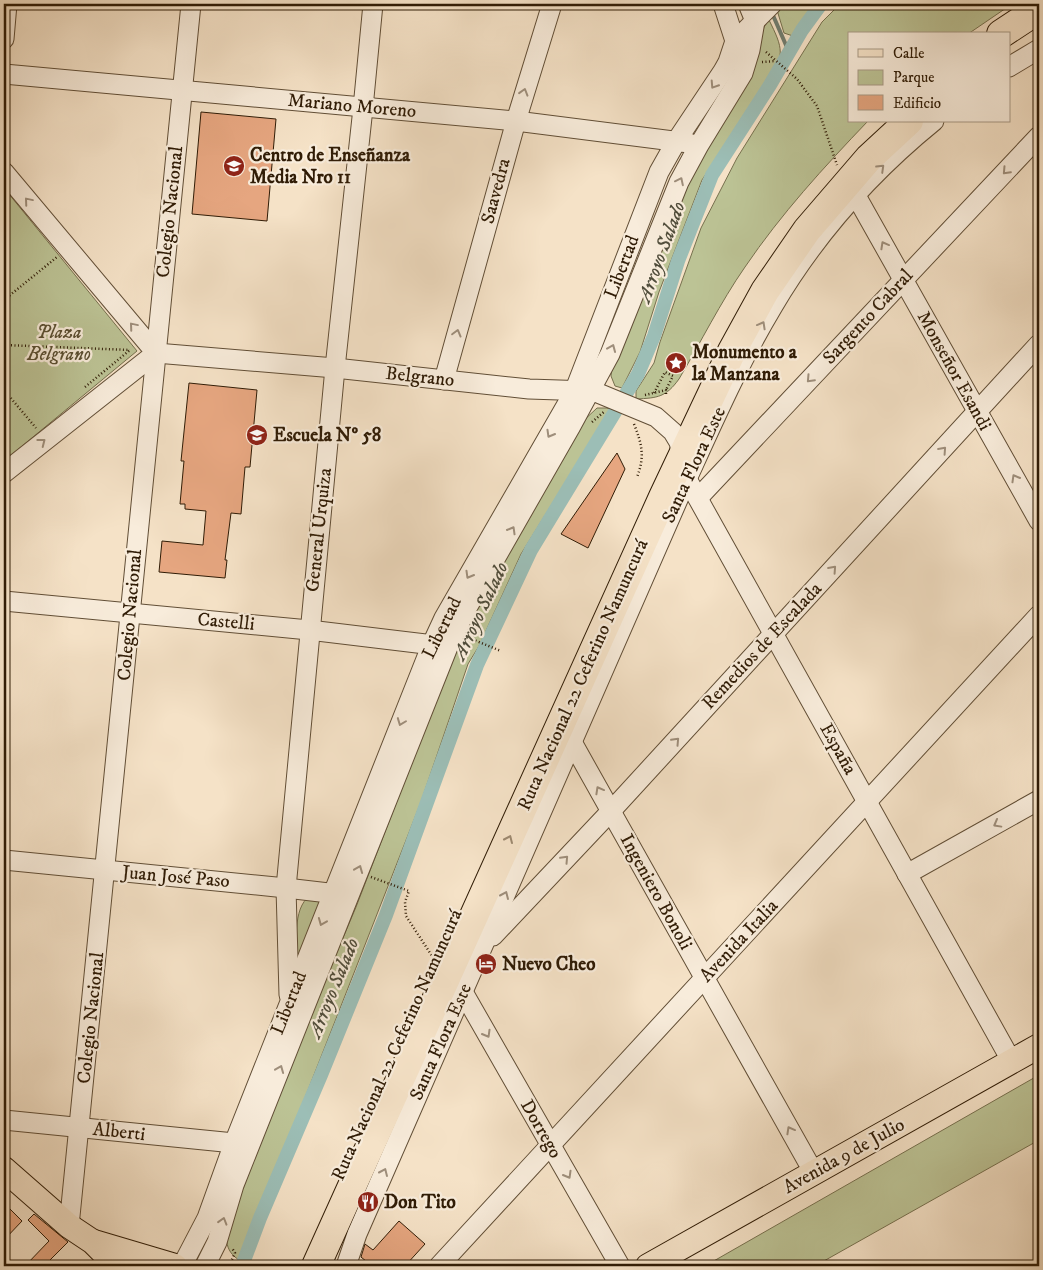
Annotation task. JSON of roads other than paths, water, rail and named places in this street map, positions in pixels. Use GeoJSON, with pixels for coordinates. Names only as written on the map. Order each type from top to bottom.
{"type":"FeatureCollection","features":[{"type":"Feature","properties":{"kind":"highway"},"geometry":{"type":"LineString","coordinates":[[1004,32],[1039,9]]}},
{"type":"Feature","properties":{"kind":"highway"},"geometry":{"type":"LineString","coordinates":[[1010,47],[1039,29]]}},
{"type":"Feature","properties":{"kind":"highway","name":"Ruta Nacional 22 Ceferino Namuncurá"},"geometry":{"type":"LineString","coordinates":[[298,1266],[673,432],[714,349],[755,278],[795,220],[839,169],[885,122]]}},
{"type":"Feature","properties":{"kind":"highway","name":"Ruta Nacional 22 Ceferino Namuncurá"},"geometry":{"type":"LineString","coordinates":[[316,1266],[684,468],[732,351],[765,290],[807,230],[875,152],[908,122]]}},
{"type":"Feature","properties":{"kind":"main road","name":"Avenida 9 de Julio"},"geometry":{"type":"LineString","coordinates":[[648,1266],[1039,1046]]}},
{"type":"Feature","properties":{"kind":"main road"},"geometry":{"type":"LineString","coordinates":[[4,1169],[69,1226],[93,1242],[117,1266]]}},
{"type":"Feature","properties":{"kind":"main road"},"geometry":{"type":"LineString","coordinates":[[93,1242],[186,1266]]}},
{"type":"Feature","properties":{"kind":"street"},"geometry":{"type":"LineString","coordinates":[[4,39],[7,4]]}},
{"type":"Feature","properties":{"kind":"street","name":"Colegio Nacional"},"geometry":{"type":"LineString","coordinates":[[69,1226],[106,871],[191,4]]}},
{"type":"Feature","properties":{"kind":"street","name":"General Urquiza"},"geometry":{"type":"LineString","coordinates":[[297,1025],[289,1004],[286,888],[335,368],[373,4]]}},
{"type":"Feature","properties":{"kind":"street","name":"Saavedra"},"geometry":{"type":"LineString","coordinates":[[444,380],[516,121],[552,4]]}},
{"type":"Feature","properties":{"kind":"street"},"geometry":{"type":"LineString","coordinates":[[723,4],[735,41]]}},
{"type":"Feature","properties":{"kind":"street","name":"Libertad"},"geometry":{"type":"LineString","coordinates":[[186,1266],[217,1242],[234,1185],[297,1025],[341,895],[440,646],[467,608],[566,435],[659,172],[677,140],[726,66],[735,41],[760,11]]}},
{"type":"Feature","properties":{"kind":"street","name":"Libertad"},"geometry":{"type":"LineString","coordinates":[[581,391],[610,354],[679,182],[743,73],[760,11]]}},
{"type":"Feature","properties":{"kind":"street"},"geometry":{"type":"LineString","coordinates":[[1010,66],[1039,48]]}},
{"type":"Feature","properties":{"kind":"street","name":"Mariano Moreno"},"geometry":{"type":"LineString","coordinates":[[4,74],[516,121],[677,140],[699,145]]}},
{"type":"Feature","properties":{"kind":"street","name":"Santa Flora Este"},"geometry":{"type":"LineString","coordinates":[[346,1266],[357,1234],[572,742],[684,468],[774,305],[810,250],[855,194],[904,146],[933,122]]}},
{"type":"Feature","properties":{"kind":"street","name":"Sargento Cabral"},"geometry":{"type":"LineString","coordinates":[[698,498],[1039,136]]}},
{"type":"Feature","properties":{"kind":"street"},"geometry":{"type":"LineString","coordinates":[[4,172],[156,353],[4,473]]}},
{"type":"Feature","properties":{"kind":"street","name":"Monseñor Esandi"},"geometry":{"type":"LineString","coordinates":[[855,194],[1039,521]]}},
{"type":"Feature","properties":{"kind":"street","name":"Remedios de Escalada"},"geometry":{"type":"LineString","coordinates":[[483,946],[611,811],[1039,344]]}},
{"type":"Feature","properties":{"kind":"street","name":"Belgrano"},"geometry":{"type":"LineString","coordinates":[[156,353],[335,368],[529,389],[581,391],[612,398],[636,407],[656,417],[673,432]]}},
{"type":"Feature","properties":{"kind":"street","name":"España"},"geometry":{"type":"LineString","coordinates":[[673,432],[679,442],[684,468],[698,498],[1012,1062]]}},
{"type":"Feature","properties":{"kind":"street","name":"Castelli"},"geometry":{"type":"LineString","coordinates":[[4,601],[310,630],[440,646]]}},
{"type":"Feature","properties":{"kind":"street","name":"Avenida Italia"},"geometry":{"type":"LineString","coordinates":[[440,1266],[1039,615]]}},
{"type":"Feature","properties":{"kind":"street","name":"Ingeniero Bonoli"},"geometry":{"type":"LineString","coordinates":[[572,742],[814,1173]]}},
{"type":"Feature","properties":{"kind":"street"},"geometry":{"type":"LineString","coordinates":[[907,874],[1039,800]]}},
{"type":"Feature","properties":{"kind":"street","name":"Juan José Paso"},"geometry":{"type":"LineString","coordinates":[[4,860],[341,895]]}},
{"type":"Feature","properties":{"kind":"street","name":"Libertad"},"geometry":{"type":"LineString","coordinates":[[186,1266],[207,1218],[234,1143],[289,1004],[341,895]]}},
{"type":"Feature","properties":{"kind":"street","name":"Dorrego"},"geometry":{"type":"LineString","coordinates":[[463,992],[620,1266]]}},
{"type":"Feature","properties":{"kind":"street","name":"Alberti"},"geometry":{"type":"LineString","coordinates":[[4,1120],[234,1143]]}},
{"type":"Feature","properties":{"kind":"waterway","name":"Arroyo Salado"},"geometry":{"type":"LineString","coordinates":[[242,1266],[260,1218],[386,915],[477,665],[531,550],[638,374],[654,336],[678,261],[712,175],[770,85],[802,30],[821,4]]}},
{"type":"Feature","properties":{"kind":"waterway"},"geometry":{"type":"LineString","coordinates":[[772,13],[789,52]]}},
{"type":"Feature","properties":{"kind":"place","name":"Centro de Enseñanza Media Nro 11"},"geometry":{"type":"Point","coordinates":[234,166]}},
{"type":"Feature","properties":{"kind":"place","name":"Monumento a la Manzana"},"geometry":{"type":"Point","coordinates":[676,363]}},
{"type":"Feature","properties":{"kind":"place","name":"Escuela Nº 58"},"geometry":{"type":"Point","coordinates":[257,435]}},
{"type":"Feature","properties":{"kind":"place","name":"Nuevo Cheo"},"geometry":{"type":"Point","coordinates":[486,964]}},
{"type":"Feature","properties":{"kind":"place","name":"Don Tito"},"geometry":{"type":"Point","coordinates":[368,1202]}},
{"type":"Feature","properties":{"kind":"park label","name":"Plaza Belgrano"},"geometry":{"type":"Point","coordinates":[59,343]}}]}
